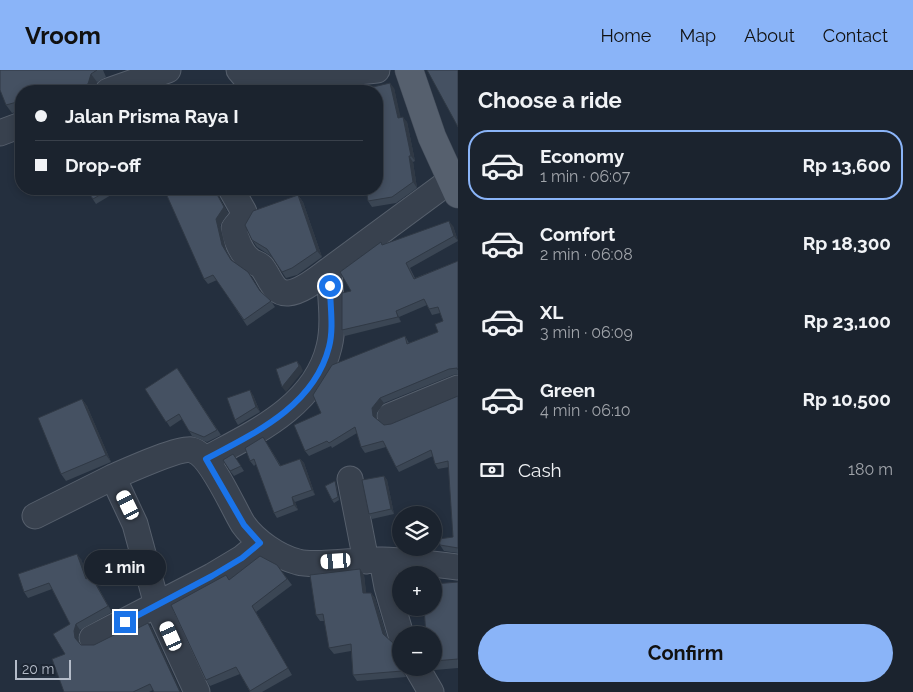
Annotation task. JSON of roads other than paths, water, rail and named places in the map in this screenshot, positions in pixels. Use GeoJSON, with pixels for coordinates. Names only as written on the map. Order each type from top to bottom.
{"type":"FeatureCollection","features":[{"type":"Feature","properties":{"kind":"main road"},"geometry":{"type":"LineString","coordinates":[[409,70],[432,137],[454,187]]}},
{"type":"Feature","properties":{"kind":"street"},"geometry":{"type":"LineString","coordinates":[[125,85],[168,70]]}},
{"type":"Feature","properties":{"kind":"street"},"geometry":{"type":"LineString","coordinates":[[240,82],[377,70]]}},
{"type":"Feature","properties":{"kind":"street"},"geometry":{"type":"LineString","coordinates":[[0,133],[15,127]]}},
{"type":"Feature","properties":{"kind":"street"},"geometry":{"type":"LineString","coordinates":[[234,195],[244,212],[243,217],[235,225],[236,237],[246,257],[262,268],[276,290],[284,293],[294,292],[454,187]]}},
{"type":"Feature","properties":{"kind":"street"},"geometry":{"type":"LineString","coordinates":[[206,459],[272,422],[292,407],[320,373],[330,346],[329,270]]}},
{"type":"Feature","properties":{"kind":"street"},"geometry":{"type":"LineString","coordinates":[[390,416],[458,388]]}},
{"type":"Feature","properties":{"kind":"street"},"geometry":{"type":"LineString","coordinates":[[35,516],[113,477],[180,451],[192,450],[206,459],[244,525],[260,543],[300,563],[374,560],[458,567]]}},
{"type":"Feature","properties":{"kind":"street"},"geometry":{"type":"LineString","coordinates":[[113,477],[135,524],[157,605],[197,692]]}},
{"type":"Feature","properties":{"kind":"street"},"geometry":{"type":"LineString","coordinates":[[350,479],[374,560],[387,587],[398,626]]}},
{"type":"Feature","properties":{"kind":"street"},"geometry":{"type":"LineString","coordinates":[[92,638],[242,558],[260,543]]}},
{"type":"Feature","properties":{"kind":"street"},"geometry":{"type":"LineString","coordinates":[[422,676],[431,692]]}}]}
